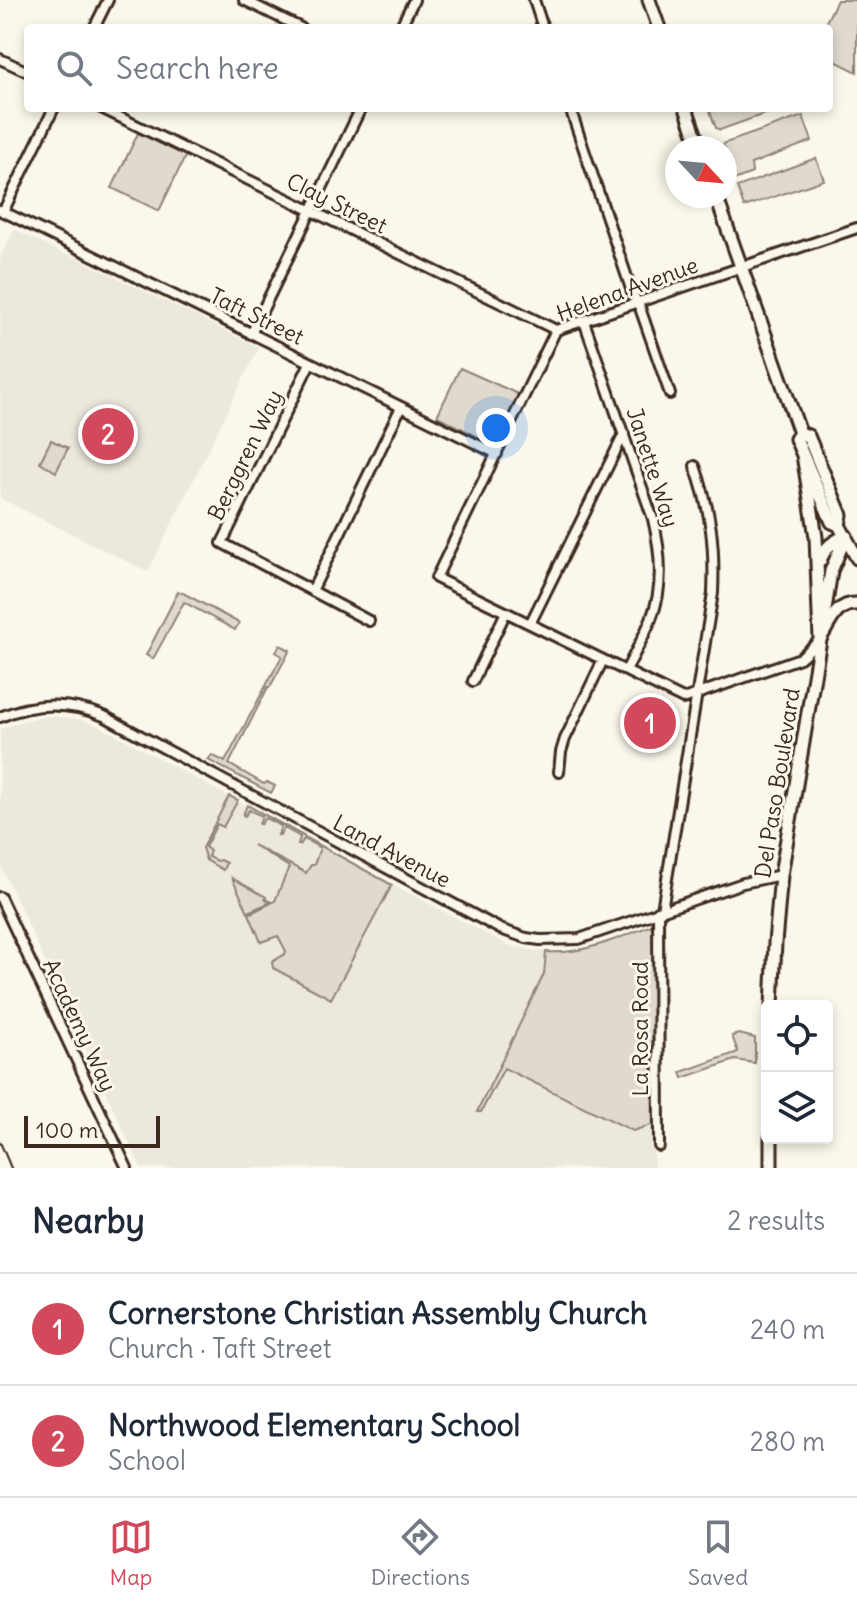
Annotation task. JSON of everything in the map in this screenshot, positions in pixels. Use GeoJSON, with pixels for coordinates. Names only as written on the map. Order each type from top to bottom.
{"type":"FeatureCollection","features":[{"type":"Feature","properties":{"kind":"main road"},"geometry":{"type":"LineString","coordinates":[[649,0],[658,24]]}},
{"type":"Feature","properties":{"kind":"main road"},"geometry":{"type":"LineString","coordinates":[[687,112],[696,136]]}},
{"type":"Feature","properties":{"kind":"main road"},"geometry":{"type":"LineString","coordinates":[[720,208],[800,433],[808,436],[841,515],[839,525]]}},
{"type":"Feature","properties":{"kind":"main road"},"geometry":{"type":"LineString","coordinates":[[800,433],[796,439],[832,522],[839,525],[857,558]]}},
{"type":"Feature","properties":{"kind":"main road","name":"Del Paso Boulevard"},"geometry":{"type":"LineString","coordinates":[[772,1000],[781,875],[820,640],[818,566],[803,455]]}},
{"type":"Feature","properties":{"kind":"main road"},"geometry":{"type":"LineString","coordinates":[[818,566],[823,551],[846,536]]}},
{"type":"Feature","properties":{"kind":"main road"},"geometry":{"type":"LineString","coordinates":[[820,640],[831,571],[846,536]]}},
{"type":"Feature","properties":{"kind":"main road"},"geometry":{"type":"LineString","coordinates":[[820,640],[837,611],[844,605],[857,604]]}},
{"type":"Feature","properties":{"kind":"main road"},"geometry":{"type":"LineString","coordinates":[[771,1144],[771,1168]]}},
{"type":"Feature","properties":{"kind":"street"},"geometry":{"type":"LineString","coordinates":[[96,24],[108,0]]}},
{"type":"Feature","properties":{"kind":"street"},"geometry":{"type":"LineString","coordinates":[[244,0],[293,24]]}},
{"type":"Feature","properties":{"kind":"street"},"geometry":{"type":"LineString","coordinates":[[402,24],[414,0]]}},
{"type":"Feature","properties":{"kind":"street"},"geometry":{"type":"LineString","coordinates":[[534,0],[542,24]]}},
{"type":"Feature","properties":{"kind":"street"},"geometry":{"type":"LineString","coordinates":[[0,59],[24,70]]}},
{"type":"Feature","properties":{"kind":"street"},"geometry":{"type":"LineString","coordinates":[[2,211],[52,112]]}},
{"type":"Feature","properties":{"kind":"street","name":"Clay Street"},"geometry":{"type":"LineString","coordinates":[[109,112],[556,330]]}},
{"type":"Feature","properties":{"kind":"street"},"geometry":{"type":"LineString","coordinates":[[251,334],[359,112]]}},
{"type":"Feature","properties":{"kind":"street"},"geometry":{"type":"LineString","coordinates":[[571,112],[670,394]]}},
{"type":"Feature","properties":{"kind":"street","name":"Taft Street"},"geometry":{"type":"LineString","coordinates":[[2,211],[497,454]]}},
{"type":"Feature","properties":{"kind":"street","name":"Helena Avenue"},"geometry":{"type":"LineString","coordinates":[[506,612],[436,578],[556,330],[857,228]]}},
{"type":"Feature","properties":{"kind":"street","name":"Janette Way"},"geometry":{"type":"LineString","coordinates":[[584,321],[653,519],[660,553],[652,618],[626,671]]}},
{"type":"Feature","properties":{"kind":"street","name":"Berggren Way"},"geometry":{"type":"LineString","coordinates":[[310,363],[222,543],[369,621]]}},
{"type":"Feature","properties":{"kind":"street"},"geometry":{"type":"LineString","coordinates":[[312,591],[401,407]]}},
{"type":"Feature","properties":{"kind":"street"},"geometry":{"type":"LineString","coordinates":[[530,624],[624,434]]}},
{"type":"Feature","properties":{"kind":"street","name":"La Rosa Road"},"geometry":{"type":"LineString","coordinates":[[659,1146],[660,910],[713,593],[711,518],[695,466]]}},
{"type":"Feature","properties":{"kind":"street"},"geometry":{"type":"LineString","coordinates":[[473,681],[506,612],[683,699],[800,658],[820,640]]}},
{"type":"Feature","properties":{"kind":"street"},"geometry":{"type":"LineString","coordinates":[[559,772],[565,739],[603,660]]}},
{"type":"Feature","properties":{"kind":"street","name":"Land Avenue"},"geometry":{"type":"LineString","coordinates":[[0,717],[21,709],[47,705],[84,709],[104,716],[475,916],[513,934],[540,940],[569,940],[592,935],[757,879],[781,875]]}},
{"type":"Feature","properties":{"kind":"street","name":"Academy Way"},"geometry":{"type":"LineString","coordinates":[[0,897],[127,1168]]}},
{"type":"Feature","properties":{"kind":"shaded area"},"geometry":{"type":"Polygon","coordinates":[[[837,0],[857,0],[857,72],[833,60],[833,24],[825,24],[837,0]]]}},
{"type":"Feature","properties":{"kind":"shaded area"},"geometry":{"type":"Polygon","coordinates":[[[710,112],[770,112],[720,130],[716,128],[710,112]]]}},
{"type":"Feature","properties":{"kind":"shaded area"},"geometry":{"type":"Polygon","coordinates":[[[803,116],[812,141],[751,164],[752,173],[737,179],[737,139],[803,116]]]}},
{"type":"Feature","properties":{"kind":"shaded area"},"geometry":{"type":"Polygon","coordinates":[[[138,133],[186,155],[159,211],[112,188],[138,133]]]}},
{"type":"Feature","properties":{"kind":"shaded area"},"geometry":{"type":"Polygon","coordinates":[[[816,158],[824,180],[744,207],[737,187],[816,158]]]}},
{"type":"Feature","properties":{"kind":"shaded area"},"geometry":{"type":"Polygon","coordinates":[[[14,229],[259,347],[148,572],[0,498],[0,258],[14,229]]]}},
{"type":"Feature","properties":{"kind":"shaded area"},"geometry":{"type":"Polygon","coordinates":[[[460,368],[518,394],[502,431],[491,440],[484,440],[437,416],[460,368]]]}},
{"type":"Feature","properties":{"kind":"shaded area"},"geometry":{"type":"Polygon","coordinates":[[[100,408],[124,420],[116,436],[100,428],[95,417],[100,408]]]}},
{"type":"Feature","properties":{"kind":"shaded area"},"geometry":{"type":"Polygon","coordinates":[[[51,440],[68,448],[56,472],[40,462],[51,440]]]}},
{"type":"Feature","properties":{"kind":"shaded area"},"geometry":{"type":"Polygon","coordinates":[[[178,592],[239,623],[235,630],[184,602],[153,659],[146,655],[178,592]]]}},
{"type":"Feature","properties":{"kind":"shaded area"},"geometry":{"type":"Polygon","coordinates":[[[280,645],[290,650],[229,764],[264,784],[267,782],[275,786],[271,793],[208,760],[212,755],[225,762],[282,656],[276,652],[280,645]]]}},
{"type":"Feature","properties":{"kind":"shaded area"},"geometry":{"type":"Polygon","coordinates":[[[49,716],[78,719],[100,726],[508,945],[556,953],[571,951],[652,925],[654,1168],[141,1168],[0,864],[0,729],[49,716]]]}},
{"type":"Feature","properties":{"kind":"shaded area"},"geometry":{"type":"Polygon","coordinates":[[[229,796],[238,800],[223,827],[217,824],[205,847],[210,851],[208,857],[226,863],[223,870],[206,860],[202,848],[229,796]]]}},
{"type":"Feature","properties":{"kind":"shaded area"},"geometry":{"type":"Polygon","coordinates":[[[247,805],[392,885],[331,999],[273,968],[272,962],[286,951],[278,936],[261,942],[249,914],[275,901],[289,867],[253,845],[306,873],[314,865],[320,848],[304,839],[298,845],[300,837],[284,828],[278,835],[281,826],[265,818],[259,824],[262,816],[249,810],[243,815],[247,805]]]}},
{"type":"Feature","properties":{"kind":"shaded area"},"geometry":{"type":"Polygon","coordinates":[[[232,878],[266,897],[271,902],[248,912],[232,878]]]}},
{"type":"Feature","properties":{"kind":"shaded area"},"geometry":{"type":"Polygon","coordinates":[[[652,925],[654,1124],[633,1131],[504,1068],[481,1112],[477,1112],[544,974],[546,952],[587,948],[652,925]]]}},
{"type":"Feature","properties":{"kind":"shaded area"},"geometry":{"type":"Polygon","coordinates":[[[739,1034],[755,1038],[755,1063],[735,1060],[683,1078],[681,1072],[738,1052],[732,1036],[739,1034]]]}},
{"type":"Feature","properties":{"kind":"tram line"},"geometry":{"type":"LineString","coordinates":[[0,1142],[11,1168]]}},
{"type":"Feature","properties":{"kind":"place","name":"Northwood Elementary School"},"geometry":{"type":"Point","coordinates":[108,434]}},
{"type":"Feature","properties":{"kind":"place","name":"Cornerstone Christian Assembly Church"},"geometry":{"type":"Point","coordinates":[650,723]}}]}
